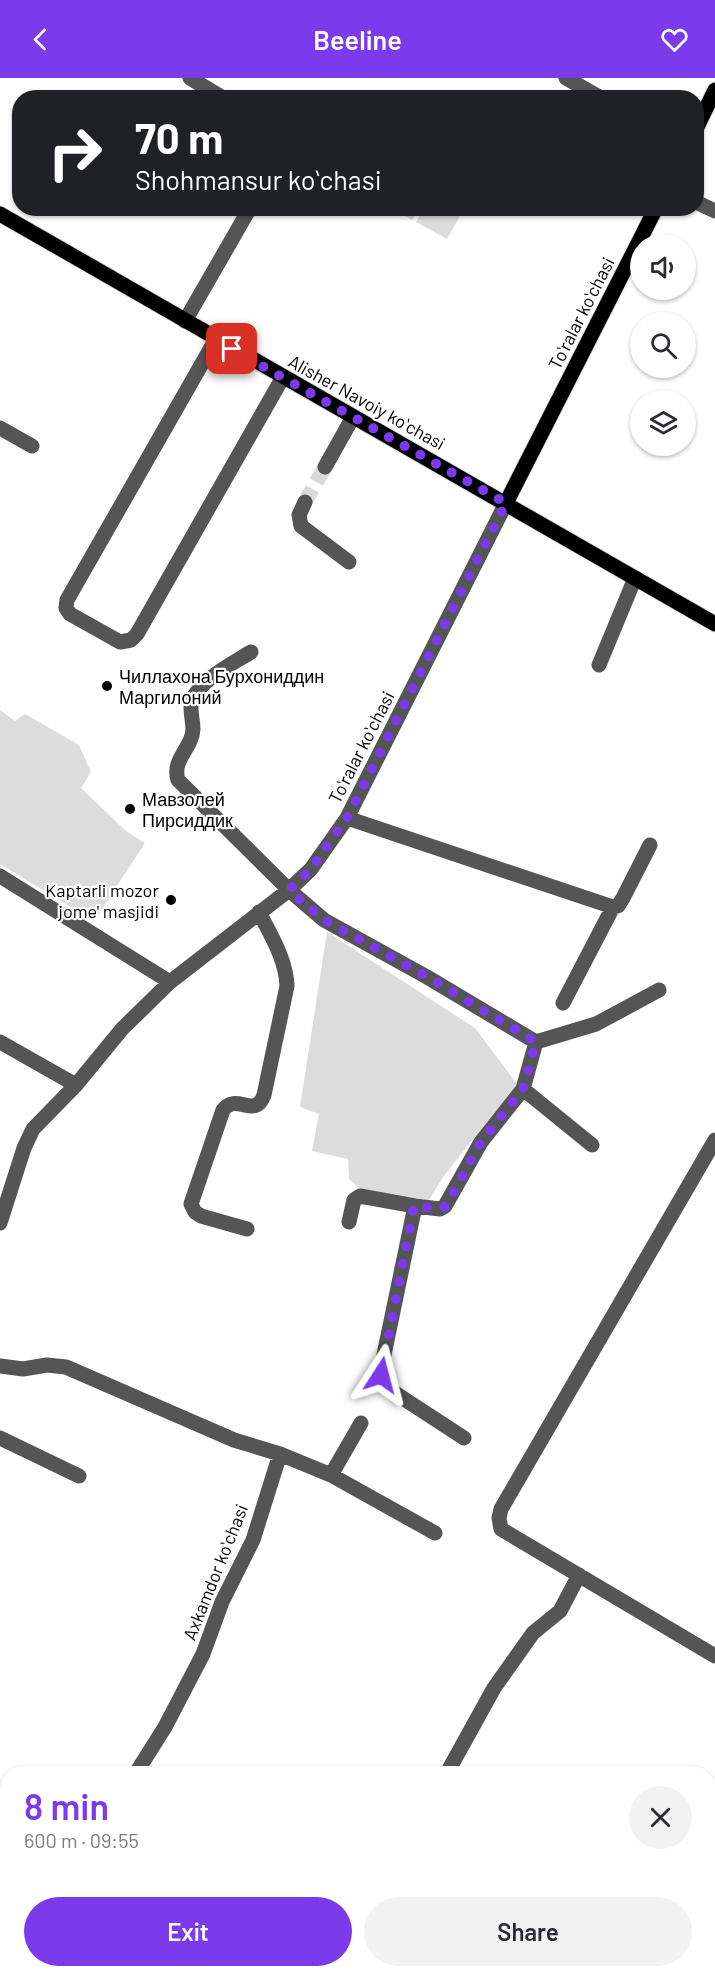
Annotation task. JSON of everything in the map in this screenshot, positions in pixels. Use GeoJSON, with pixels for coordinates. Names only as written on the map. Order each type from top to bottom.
{"type":"FeatureCollection","features":[{"type":"Feature","properties":{"kind":"main road"},"geometry":{"type":"LineString","coordinates":[[704,113],[715,90]]}},
{"type":"Feature","properties":{"kind":"main road","name":"Alisher Navoiy koʻchasi"},"geometry":{"type":"LineString","coordinates":[[0,214],[715,624]]}},
{"type":"Feature","properties":{"kind":"main road","name":"Toʻralar koʻchasi"},"geometry":{"type":"LineString","coordinates":[[506,503],[652,216]]}},
{"type":"Feature","properties":{"kind":"street"},"geometry":{"type":"LineString","coordinates":[[190,78],[210,90]]}},
{"type":"Feature","properties":{"kind":"street"},"geometry":{"type":"LineString","coordinates":[[566,78],[587,90]]}},
{"type":"Feature","properties":{"kind":"street"},"geometry":{"type":"LineString","coordinates":[[185,321],[245,216]]}},
{"type":"Feature","properties":{"kind":"street"},"geometry":{"type":"LineString","coordinates":[[216,339],[66,600],[66,608],[70,614],[110,637],[124,642],[131,640],[136,634],[283,377]]}},
{"type":"Feature","properties":{"kind":"street"},"geometry":{"type":"LineString","coordinates":[[325,467],[353,417]]}},
{"type":"Feature","properties":{"kind":"street"},"geometry":{"type":"LineString","coordinates":[[0,428],[32,446]]}},
{"type":"Feature","properties":{"kind":"street"},"geometry":{"type":"LineString","coordinates":[[305,502],[299,515],[301,526],[349,562]]}},
{"type":"Feature","properties":{"kind":"street","name":"Toʻralar koʻchasi"},"geometry":{"type":"LineString","coordinates":[[0,1223],[24,1148],[33,1129],[76,1085],[122,1029],[170,982],[289,890],[311,869],[347,818],[506,503]]}},
{"type":"Feature","properties":{"kind":"street"},"geometry":{"type":"LineString","coordinates":[[599,665],[635,578]]}},
{"type":"Feature","properties":{"kind":"street"},"geometry":{"type":"LineString","coordinates":[[251,652],[206,681],[196,694],[191,708],[194,719],[193,733],[177,766],[177,776],[182,785],[289,890],[324,920],[428,977],[536,1042],[596,1024],[659,990]]}},
{"type":"Feature","properties":{"kind":"street"},"geometry":{"type":"LineString","coordinates":[[347,818],[613,907],[618,906],[623,898],[650,845]]}},
{"type":"Feature","properties":{"kind":"street"},"geometry":{"type":"LineString","coordinates":[[0,876],[170,982]]}},
{"type":"Feature","properties":{"kind":"street"},"geometry":{"type":"LineString","coordinates":[[562,1003],[613,907]]}},
{"type":"Feature","properties":{"kind":"street"},"geometry":{"type":"LineString","coordinates":[[247,1229],[201,1216],[195,1212],[191,1204],[224,1110],[234,1103],[254,1106],[259,1104],[264,1095],[287,986],[286,972],[279,951],[259,912]]}},
{"type":"Feature","properties":{"kind":"street"},"geometry":{"type":"LineString","coordinates":[[0,1042],[76,1085]]}},
{"type":"Feature","properties":{"kind":"street"},"geometry":{"type":"LineString","coordinates":[[349,1222],[354,1200],[360,1197],[440,1209],[446,1206],[481,1142],[523,1089],[536,1042]]}},
{"type":"Feature","properties":{"kind":"street"},"geometry":{"type":"LineString","coordinates":[[523,1089],[592,1144]]}},
{"type":"Feature","properties":{"kind":"street"},"geometry":{"type":"LineString","coordinates":[[715,1140],[501,1509],[499,1518],[501,1529],[715,1656]]}},
{"type":"Feature","properties":{"kind":"street"},"geometry":{"type":"LineString","coordinates":[[414,1206],[381,1375],[383,1381],[395,1394],[464,1438]]}},
{"type":"Feature","properties":{"kind":"street"},"geometry":{"type":"LineString","coordinates":[[0,1366],[24,1369],[47,1365],[66,1367],[234,1440],[280,1454],[331,1475],[435,1533]]}},
{"type":"Feature","properties":{"kind":"street"},"geometry":{"type":"LineString","coordinates":[[331,1475],[361,1423]]}},
{"type":"Feature","properties":{"kind":"street"},"geometry":{"type":"LineString","coordinates":[[0,1438],[79,1476]]}},
{"type":"Feature","properties":{"kind":"street","name":"Axkamdor koʻchasi"},"geometry":{"type":"LineString","coordinates":[[140,1766],[165,1727],[203,1654],[222,1602],[253,1540],[280,1454]]}},
{"type":"Feature","properties":{"kind":"street"},"geometry":{"type":"LineString","coordinates":[[451,1766],[494,1688],[533,1633],[560,1611],[579,1575]]}},
{"type":"Feature","properties":{"kind":"shaded area"},"geometry":{"type":"Polygon","coordinates":[[[419,216],[460,216],[447,239],[416,222],[419,216]]]}},
{"type":"Feature","properties":{"kind":"shaded area"},"geometry":{"type":"Polygon","coordinates":[[[0,710],[15,721],[25,714],[79,745],[91,772],[81,788],[126,831],[145,843],[94,921],[0,864],[0,710]]]}},
{"type":"Feature","properties":{"kind":"shaded area"},"geometry":{"type":"Polygon","coordinates":[[[327,932],[475,1028],[517,1084],[443,1177],[429,1200],[364,1192],[349,1179],[348,1159],[312,1151],[319,1114],[300,1107],[327,932]]]}},
{"type":"Feature","properties":{"kind":"tunnel"},"geometry":{"type":"LineString","coordinates":[[305,502],[325,467]]}},
{"type":"Feature","properties":{"kind":"place","name":"Чиллахона Бурхониддин Маргилоний"},"geometry":{"type":"Point","coordinates":[107,686]}},
{"type":"Feature","properties":{"kind":"place","name":"Мавзолей Пирсиддик"},"geometry":{"type":"Point","coordinates":[130,809]}},
{"type":"Feature","properties":{"kind":"place","name":"Kaptarli mozor jome' masjidi"},"geometry":{"type":"Point","coordinates":[171,900]}},
{"type":"Feature","properties":{"kind":"route"},"geometry":{"type":"LineString","coordinates":[[232,349],[506,503],[347,818],[311,869],[289,890],[324,920],[428,977],[536,1042],[523,1089],[481,1142],[446,1206],[440,1209],[414,1206],[381,1375]]}}]}
